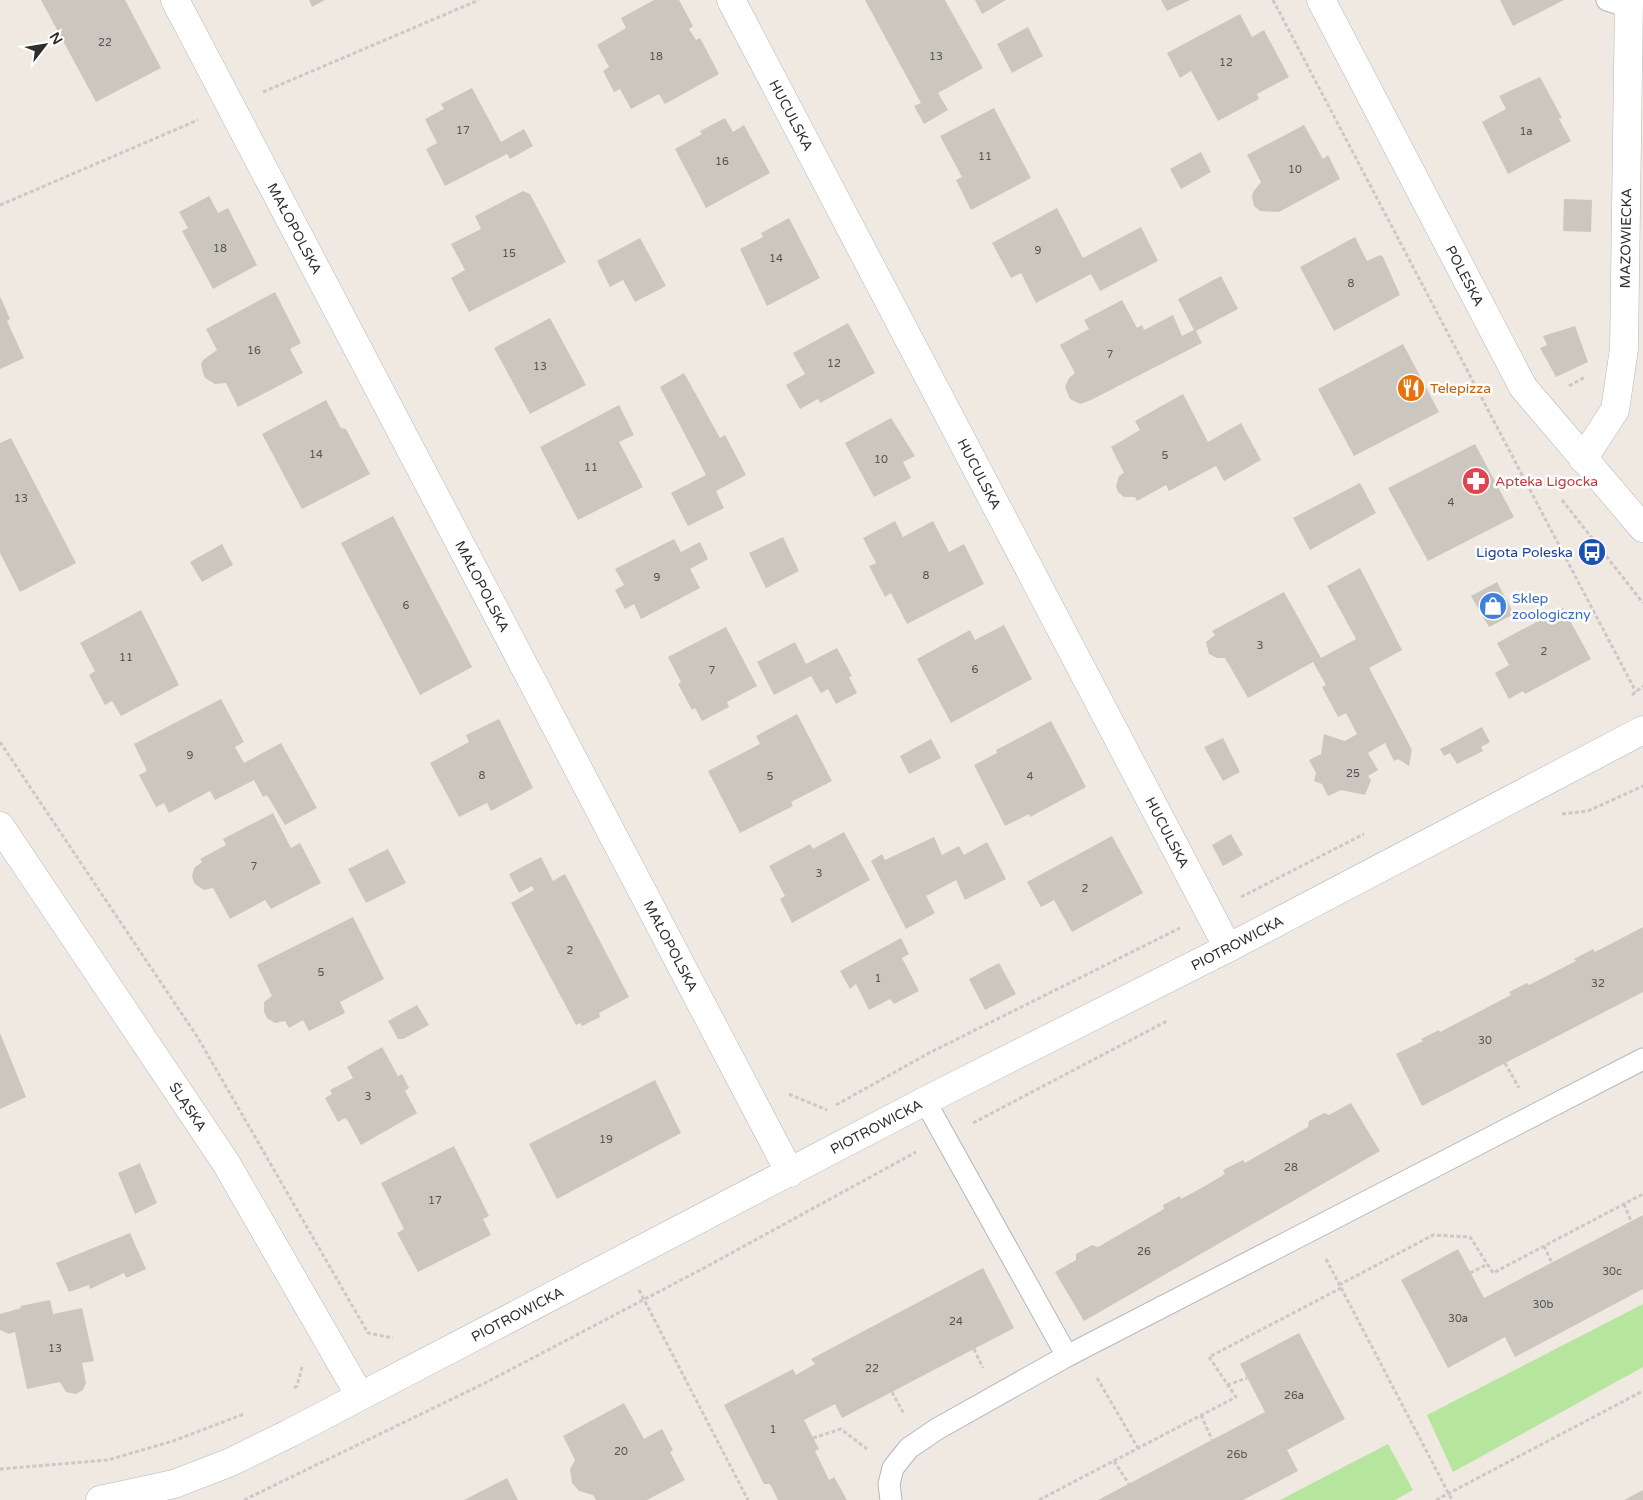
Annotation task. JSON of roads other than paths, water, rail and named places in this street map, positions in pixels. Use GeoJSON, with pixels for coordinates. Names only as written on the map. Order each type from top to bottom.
{"type":"FeatureCollection","features":[{"type":"Feature","properties":{"kind":"street","name":"MAŁOPOLSKA"},"geometry":{"type":"LineString","coordinates":[[175,0],[790,1173]]}},
{"type":"Feature","properties":{"kind":"street","name":"HUCULSKA"},"geometry":{"type":"LineString","coordinates":[[731,0],[1228,948]]}},
{"type":"Feature","properties":{"kind":"street","name":"POLESKA"},"geometry":{"type":"LineString","coordinates":[[1321,0],[1524,387],[1643,528]]}},
{"type":"Feature","properties":{"kind":"street","name":"MAZOWIECKA"},"geometry":{"type":"LineString","coordinates":[[1583,459],[1615,410],[1624,349],[1622,2]]}},
{"type":"Feature","properties":{"kind":"street","name":"PIOTROWICKA"},"geometry":{"type":"LineString","coordinates":[[100,1500],[176,1492],[925,1101],[1228,948],[1643,730]]}},
{"type":"Feature","properties":{"kind":"street","name":"ŚLĄSKA"},"geometry":{"type":"LineString","coordinates":[[0,826],[226,1163],[360,1396]]}},
{"type":"Feature","properties":{"kind":"lane"},"geometry":{"type":"LineString","coordinates":[[891,1500],[889,1484],[892,1468],[909,1448],[936,1429],[1074,1353],[1643,1059]]}},
{"type":"Feature","properties":{"kind":"lane"},"geometry":{"type":"LineString","coordinates":[[925,1101],[1074,1353]]}},
{"type":"Feature","properties":{"kind":"place","name":"Telepizza"},"geometry":{"type":"Point","coordinates":[1411,388]}},
{"type":"Feature","properties":{"kind":"place","name":"Apteka Ligocka"},"geometry":{"type":"Point","coordinates":[1476,481]}},
{"type":"Feature","properties":{"kind":"place","name":"Ligota Poleska"},"geometry":{"type":"Point","coordinates":[1592,552]}},
{"type":"Feature","properties":{"kind":"place","name":"Sklep zoologiczny"},"geometry":{"type":"Point","coordinates":[1493,606]}}]}
